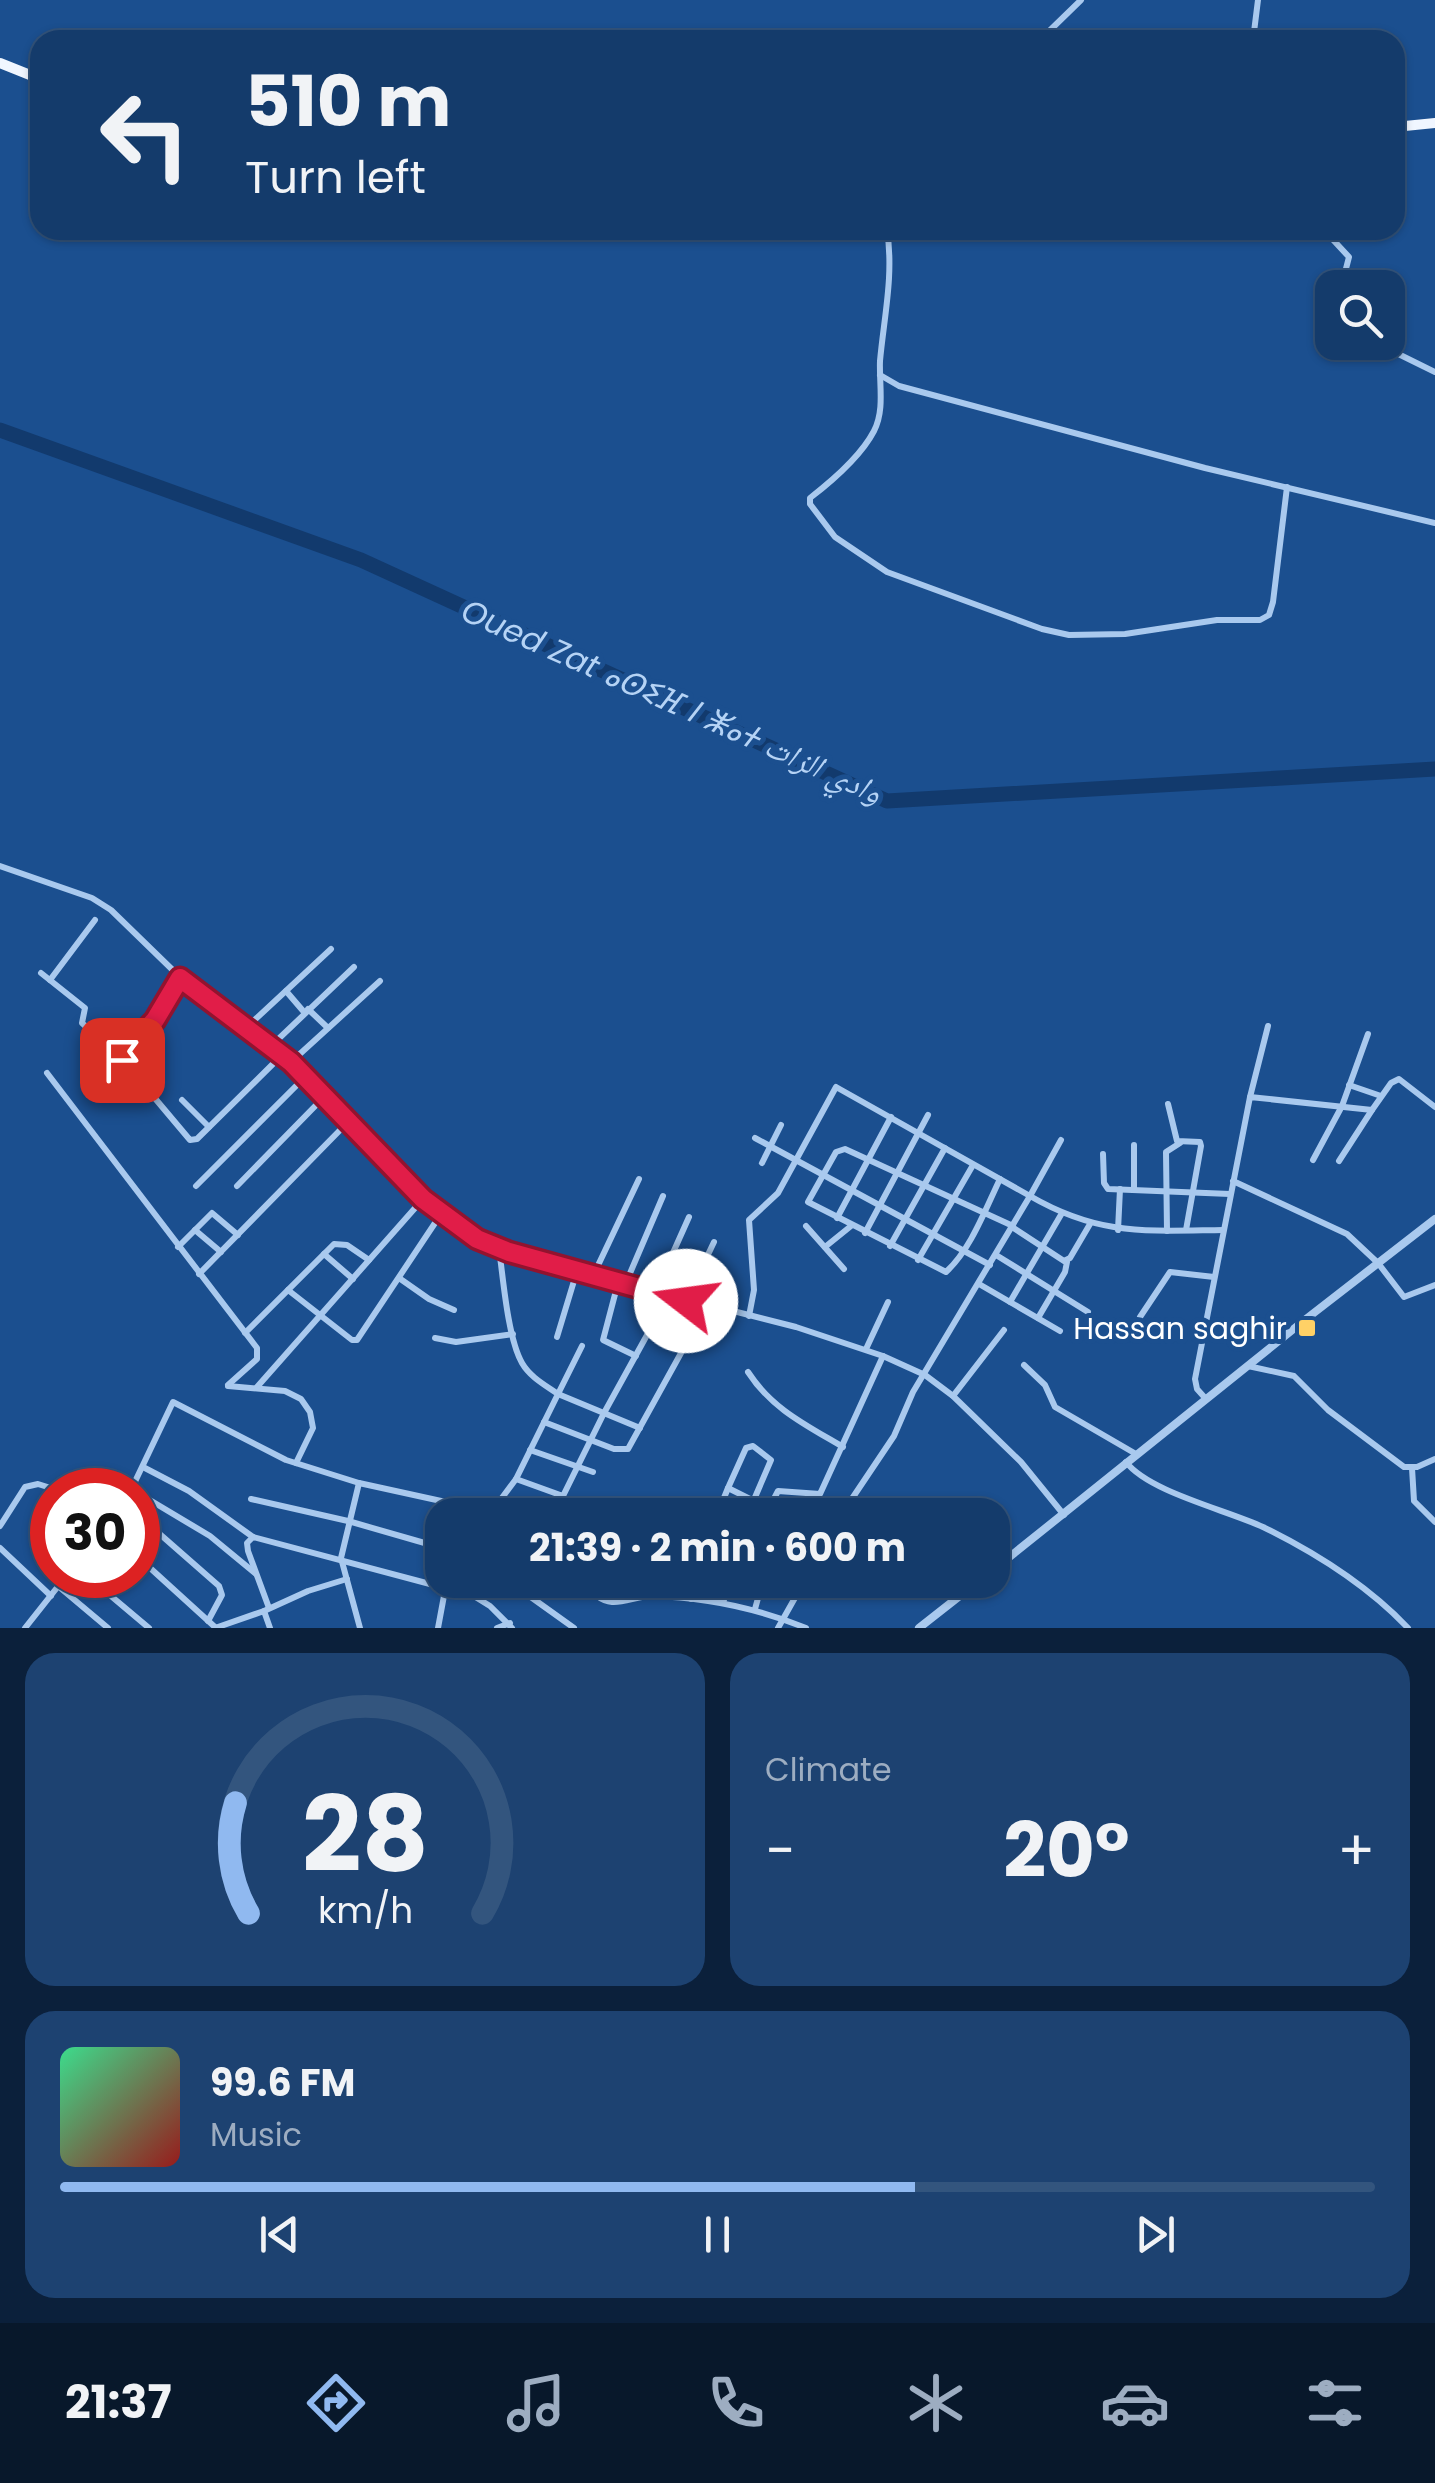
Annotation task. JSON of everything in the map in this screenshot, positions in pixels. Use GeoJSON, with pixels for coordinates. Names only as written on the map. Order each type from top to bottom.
{"type":"FeatureCollection","features":[{"type":"Feature","properties":{"kind":"main road"},"geometry":{"type":"LineString","coordinates":[[0,63],[30,75]]}},
{"type":"Feature","properties":{"kind":"main road"},"geometry":{"type":"LineString","coordinates":[[1405,126],[1435,122]]}},
{"type":"Feature","properties":{"kind":"street"},"geometry":{"type":"LineString","coordinates":[[1050,30],[1081,0]]}},
{"type":"Feature","properties":{"kind":"street"},"geometry":{"type":"LineString","coordinates":[[1254,30],[1258,0]]}},
{"type":"Feature","properties":{"kind":"street"},"geometry":{"type":"LineString","coordinates":[[888,240],[891,268],[880,409],[874,431],[830,482],[810,498],[810,504],[835,537],[887,572],[1069,635],[1125,634],[1217,620],[1260,620],[1269,615],[1286,488]]}},
{"type":"Feature","properties":{"kind":"street"},"geometry":{"type":"LineString","coordinates":[[1333,240],[1349,257],[1346,270]]}},
{"type":"Feature","properties":{"kind":"street"},"geometry":{"type":"LineString","coordinates":[[1405,357],[1435,372]]}},
{"type":"Feature","properties":{"kind":"street"},"geometry":{"type":"LineString","coordinates":[[880,375],[899,386],[1435,523]]}},
{"type":"Feature","properties":{"kind":"street"},"geometry":{"type":"LineString","coordinates":[[0,866],[92,898],[111,910],[180,978],[291,1062],[423,1199],[477,1239],[593,1276],[883,1356],[925,1376],[954,1396],[1020,1462],[1064,1515]]}},
{"type":"Feature","properties":{"kind":"street"},"geometry":{"type":"LineString","coordinates":[[50,980],[94,920]]}},
{"type":"Feature","properties":{"kind":"street"},"geometry":{"type":"LineString","coordinates":[[247,1027],[331,948]]}},
{"type":"Feature","properties":{"kind":"street"},"geometry":{"type":"LineString","coordinates":[[271,1046],[354,966]]}},
{"type":"Feature","properties":{"kind":"street"},"geometry":{"type":"LineString","coordinates":[[42,973],[86,1008],[82,1024],[122,1060],[190,1140],[197,1139],[282,1055]]}},
{"type":"Feature","properties":{"kind":"street"},"geometry":{"type":"LineString","coordinates":[[122,1060],[122,1055],[155,1020],[180,978]]}},
{"type":"Feature","properties":{"kind":"street"},"geometry":{"type":"LineString","coordinates":[[291,1062],[380,981]]}},
{"type":"Feature","properties":{"kind":"street"},"geometry":{"type":"LineString","coordinates":[[286,990],[328,1028]]}},
{"type":"Feature","properties":{"kind":"street"},"geometry":{"type":"LineString","coordinates":[[1206,1399],[1197,1389],[1195,1379],[1222,1230],[1268,1026]]}},
{"type":"Feature","properties":{"kind":"street"},"geometry":{"type":"LineString","coordinates":[[1312,1160],[1342,1106],[1368,1034]]}},
{"type":"Feature","properties":{"kind":"street"},"geometry":{"type":"LineString","coordinates":[[47,1073],[259,1355],[228,1388],[257,1387],[295,1394],[310,1412],[312,1428],[296,1463]]}},
{"type":"Feature","properties":{"kind":"street"},"geometry":{"type":"LineString","coordinates":[[196,1186],[306,1077]]}},
{"type":"Feature","properties":{"kind":"street"},"geometry":{"type":"LineString","coordinates":[[1339,1161],[1391,1082],[1399,1079],[1435,1107]]}},
{"type":"Feature","properties":{"kind":"street"},"geometry":{"type":"LineString","coordinates":[[1350,1086],[1381,1096]]}},
{"type":"Feature","properties":{"kind":"street"},"geometry":{"type":"LineString","coordinates":[[749,1316],[754,1290],[748,1220],[778,1193],[836,1087],[1062,1213],[1118,1230],[1222,1230]]}},
{"type":"Feature","properties":{"kind":"street"},"geometry":{"type":"LineString","coordinates":[[237,1186],[324,1097]]}},
{"type":"Feature","properties":{"kind":"street"},"geometry":{"type":"LineString","coordinates":[[1250,1097],[1372,1110]]}},
{"type":"Feature","properties":{"kind":"street"},"geometry":{"type":"LineString","coordinates":[[182,1100],[209,1127]]}},
{"type":"Feature","properties":{"kind":"street"},"geometry":{"type":"LineString","coordinates":[[1168,1104],[1180,1144]]}},
{"type":"Feature","properties":{"kind":"street"},"geometry":{"type":"LineString","coordinates":[[865,1233],[928,1115]]}},
{"type":"Feature","properties":{"kind":"street"},"geometry":{"type":"LineString","coordinates":[[837,1218],[891,1118]]}},
{"type":"Feature","properties":{"kind":"street"},"geometry":{"type":"LineString","coordinates":[[199,1274],[348,1124]]}},
{"type":"Feature","properties":{"kind":"street"},"geometry":{"type":"LineString","coordinates":[[762,1163],[781,1125]]}},
{"type":"Feature","properties":{"kind":"street"},"geometry":{"type":"LineString","coordinates":[[756,1138],[990,1264]]}},
{"type":"Feature","properties":{"kind":"street"},"geometry":{"type":"LineString","coordinates":[[852,1498],[894,1436],[913,1392],[980,1284],[1061,1140]]}},
{"type":"Feature","properties":{"kind":"street"},"geometry":{"type":"LineString","coordinates":[[1167,1230],[1166,1152],[1180,1144],[1196,1142],[1202,1146],[1186,1230]]}},
{"type":"Feature","properties":{"kind":"street"},"geometry":{"type":"LineString","coordinates":[[1134,1145],[1134,1190]]}},
{"type":"Feature","properties":{"kind":"street"},"geometry":{"type":"LineString","coordinates":[[890,1246],[945,1148]]}},
{"type":"Feature","properties":{"kind":"street"},"geometry":{"type":"LineString","coordinates":[[1000,1179],[985,1211],[963,1250],[946,1272],[808,1204],[840,1150],[985,1211],[1067,1261]]}},
{"type":"Feature","properties":{"kind":"street"},"geometry":{"type":"LineString","coordinates":[[1103,1154],[1105,1187],[1230,1194]]}},
{"type":"Feature","properties":{"kind":"street"},"geometry":{"type":"LineString","coordinates":[[918,1260],[973,1165]]}},
{"type":"Feature","properties":{"kind":"street"},"geometry":{"type":"LineString","coordinates":[[593,1276],[639,1179]]}},
{"type":"Feature","properties":{"kind":"street"},"geometry":{"type":"LineString","coordinates":[[1233,1180],[1348,1234],[1378,1263],[1404,1297],[1435,1286]]}},
{"type":"Feature","properties":{"kind":"street"},"geometry":{"type":"LineString","coordinates":[[1118,1230],[1120,1189]]}},
{"type":"Feature","properties":{"kind":"street"},"geometry":{"type":"LineString","coordinates":[[636,1356],[603,1340],[621,1284],[664,1196]]}},
{"type":"Feature","properties":{"kind":"street"},"geometry":{"type":"LineString","coordinates":[[257,1387],[423,1199]]}},
{"type":"Feature","properties":{"kind":"street"},"geometry":{"type":"LineString","coordinates":[[178,1247],[212,1213],[238,1235]]}},
{"type":"Feature","properties":{"kind":"street"},"geometry":{"type":"LineString","coordinates":[[1010,1302],[1062,1213]]}},
{"type":"Feature","properties":{"kind":"street"},"geometry":{"type":"LineString","coordinates":[[288,1290],[352,1340],[358,1340],[441,1214]]}},
{"type":"Feature","properties":{"kind":"street"},"geometry":{"type":"LineString","coordinates":[[655,1293],[689,1217]]}},
{"type":"Feature","properties":{"kind":"street"},"geometry":{"type":"LineString","coordinates":[[1010,1556],[1435,1220]]}},
{"type":"Feature","properties":{"kind":"street"},"geometry":{"type":"LineString","coordinates":[[1038,1318],[1090,1223]]}},
{"type":"Feature","properties":{"kind":"street"},"geometry":{"type":"LineString","coordinates":[[806,1226],[844,1269]]}},
{"type":"Feature","properties":{"kind":"street"},"geometry":{"type":"LineString","coordinates":[[825,1248],[851,1226]]}},
{"type":"Feature","properties":{"kind":"street"},"geometry":{"type":"LineString","coordinates":[[195,1230],[221,1252]]}},
{"type":"Feature","properties":{"kind":"street"},"geometry":{"type":"LineString","coordinates":[[245,1334],[340,1242],[370,1260]]}},
{"type":"Feature","properties":{"kind":"street"},"geometry":{"type":"LineString","coordinates":[[686,1301],[714,1242]]}},
{"type":"Feature","properties":{"kind":"street"},"geometry":{"type":"LineString","coordinates":[[499,1248],[513,1334],[523,1365],[558,1394],[640,1428]]}},
{"type":"Feature","properties":{"kind":"street"},"geometry":{"type":"LineString","coordinates":[[324,1254],[353,1279]]}},
{"type":"Feature","properties":{"kind":"street"},"geometry":{"type":"LineString","coordinates":[[996,1255],[1088,1312]]}},
{"type":"Feature","properties":{"kind":"street"},"geometry":{"type":"LineString","coordinates":[[557,1337],[577,1271]]}},
{"type":"Feature","properties":{"kind":"street"},"geometry":{"type":"LineString","coordinates":[[1140,1317],[1165,1274],[1214,1277]]}},
{"type":"Feature","properties":{"kind":"street"},"geometry":{"type":"LineString","coordinates":[[399,1278],[429,1299],[454,1310]]}},
{"type":"Feature","properties":{"kind":"street"},"geometry":{"type":"LineString","coordinates":[[980,1284],[1060,1331]]}},
{"type":"Feature","properties":{"kind":"street"},"geometry":{"type":"LineString","coordinates":[[516,1479],[563,1496],[668,1297]]}},
{"type":"Feature","properties":{"kind":"street"},"geometry":{"type":"LineString","coordinates":[[866,1349],[888,1302]]}},
{"type":"Feature","properties":{"kind":"street"},"geometry":{"type":"LineString","coordinates":[[544,1422],[624,1451],[707,1306]]}},
{"type":"Feature","properties":{"kind":"street"},"geometry":{"type":"LineString","coordinates":[[954,1396],[1004,1330]]}},
{"type":"Feature","properties":{"kind":"street"},"geometry":{"type":"LineString","coordinates":[[435,1338],[456,1342],[513,1334]]}},
{"type":"Feature","properties":{"kind":"street"},"geometry":{"type":"LineString","coordinates":[[502,1498],[516,1479],[582,1346]]}},
{"type":"Feature","properties":{"kind":"street"},"geometry":{"type":"LineString","coordinates":[[774,1498],[778,1491],[820,1494],[883,1356]]}},
{"type":"Feature","properties":{"kind":"street"},"geometry":{"type":"LineString","coordinates":[[1024,1364],[1045,1385],[1055,1406],[1136,1454]]}},
{"type":"Feature","properties":{"kind":"street"},"geometry":{"type":"LineString","coordinates":[[1248,1366],[1294,1376],[1368,1442],[1412,1468]]}},
{"type":"Feature","properties":{"kind":"street"},"geometry":{"type":"LineString","coordinates":[[748,1372],[762,1394],[778,1408],[842,1447]]}},
{"type":"Feature","properties":{"kind":"street"},"geometry":{"type":"LineString","coordinates":[[425,1501],[296,1463],[172,1402],[142,1467],[189,1491],[253,1536],[425,1578]]}},
{"type":"Feature","properties":{"kind":"street"},"geometry":{"type":"LineString","coordinates":[[724,1498],[746,1448],[753,1446],[772,1460],[756,1498]]}},
{"type":"Feature","properties":{"kind":"street"},"geometry":{"type":"LineString","coordinates":[[530,1450],[593,1472]]}},
{"type":"Feature","properties":{"kind":"street"},"geometry":{"type":"LineString","coordinates":[[1412,1468],[1435,1459]]}},
{"type":"Feature","properties":{"kind":"street"},"geometry":{"type":"LineString","coordinates":[[1126,1462],[1147,1480],[1280,1536],[1352,1581],[1408,1628]]}},
{"type":"Feature","properties":{"kind":"street"},"geometry":{"type":"LineString","coordinates":[[1412,1468],[1414,1501],[1435,1522]]}},
{"type":"Feature","properties":{"kind":"street"},"geometry":{"type":"LineString","coordinates":[[359,1483],[341,1558],[360,1628]]}},
{"type":"Feature","properties":{"kind":"street"},"geometry":{"type":"LineString","coordinates":[[0,1526],[30,1486]]}},
{"type":"Feature","properties":{"kind":"street"},"geometry":{"type":"LineString","coordinates":[[728,1488],[740,1498]]}},
{"type":"Feature","properties":{"kind":"street"},"geometry":{"type":"LineString","coordinates":[[251,1499],[425,1543]]}},
{"type":"Feature","properties":{"kind":"street"},"geometry":{"type":"LineString","coordinates":[[160,1507],[210,1536],[257,1574]]}},
{"type":"Feature","properties":{"kind":"street"},"geometry":{"type":"LineString","coordinates":[[160,1533],[219,1586],[222,1595],[208,1621]]}},
{"type":"Feature","properties":{"kind":"street"},"geometry":{"type":"LineString","coordinates":[[253,1536],[247,1542],[270,1628]]}},
{"type":"Feature","properties":{"kind":"street"},"geometry":{"type":"LineString","coordinates":[[0,1548],[30,1576]]}},
{"type":"Feature","properties":{"kind":"street"},"geometry":{"type":"LineString","coordinates":[[160,1577],[215,1628],[347,1579]]}},
{"type":"Feature","properties":{"kind":"street"},"geometry":{"type":"LineString","coordinates":[[38,1628],[28,1625],[49,1598]]}},
{"type":"Feature","properties":{"kind":"street"},"geometry":{"type":"LineString","coordinates":[[72,1598],[108,1628]]}},
{"type":"Feature","properties":{"kind":"street"},"geometry":{"type":"LineString","coordinates":[[113,1598],[149,1628]]}},
{"type":"Feature","properties":{"kind":"street"},"geometry":{"type":"LineString","coordinates":[[438,1628],[444,1598]]}},
{"type":"Feature","properties":{"kind":"street"},"geometry":{"type":"LineString","coordinates":[[475,1598],[511,1625]]}},
{"type":"Feature","properties":{"kind":"street"},"geometry":{"type":"LineString","coordinates":[[533,1598],[574,1628]]}},
{"type":"Feature","properties":{"kind":"street"},"geometry":{"type":"LineString","coordinates":[[598,1598],[610,1602],[631,1598]]}},
{"type":"Feature","properties":{"kind":"street"},"geometry":{"type":"LineString","coordinates":[[666,1598],[723,1603],[805,1628]]}},
{"type":"Feature","properties":{"kind":"street"},"geometry":{"type":"LineString","coordinates":[[723,1603],[725,1598]]}},
{"type":"Feature","properties":{"kind":"street"},"geometry":{"type":"LineString","coordinates":[[755,1610],[758,1598]]}},
{"type":"Feature","properties":{"kind":"street"},"geometry":{"type":"LineString","coordinates":[[778,1628],[796,1598]]}},
{"type":"Feature","properties":{"kind":"street"},"geometry":{"type":"LineString","coordinates":[[919,1628],[957,1598]]}},
{"type":"Feature","properties":{"kind":"street"},"geometry":{"type":"LineString","coordinates":[[497,1628],[511,1625]]}},
{"type":"Feature","properties":{"kind":"waterway","name":"Oued Zat ⴰⵙⵉⴼ ⵏ ⵥⴰⵜ وادي الزات"},"geometry":{"type":"LineString","coordinates":[[0,430],[361,560],[887,801],[1435,769]]}},
{"type":"Feature","properties":{"kind":"place","name":"Hassan saghir"},"geometry":{"type":"Point","coordinates":[1307,1328]}},
{"type":"Feature","properties":{"kind":"route"},"geometry":{"type":"LineString","coordinates":[[122,1060],[122,1055],[155,1020],[180,978],[291,1062],[423,1199],[477,1239],[509,1252],[686,1301]]}}]}
